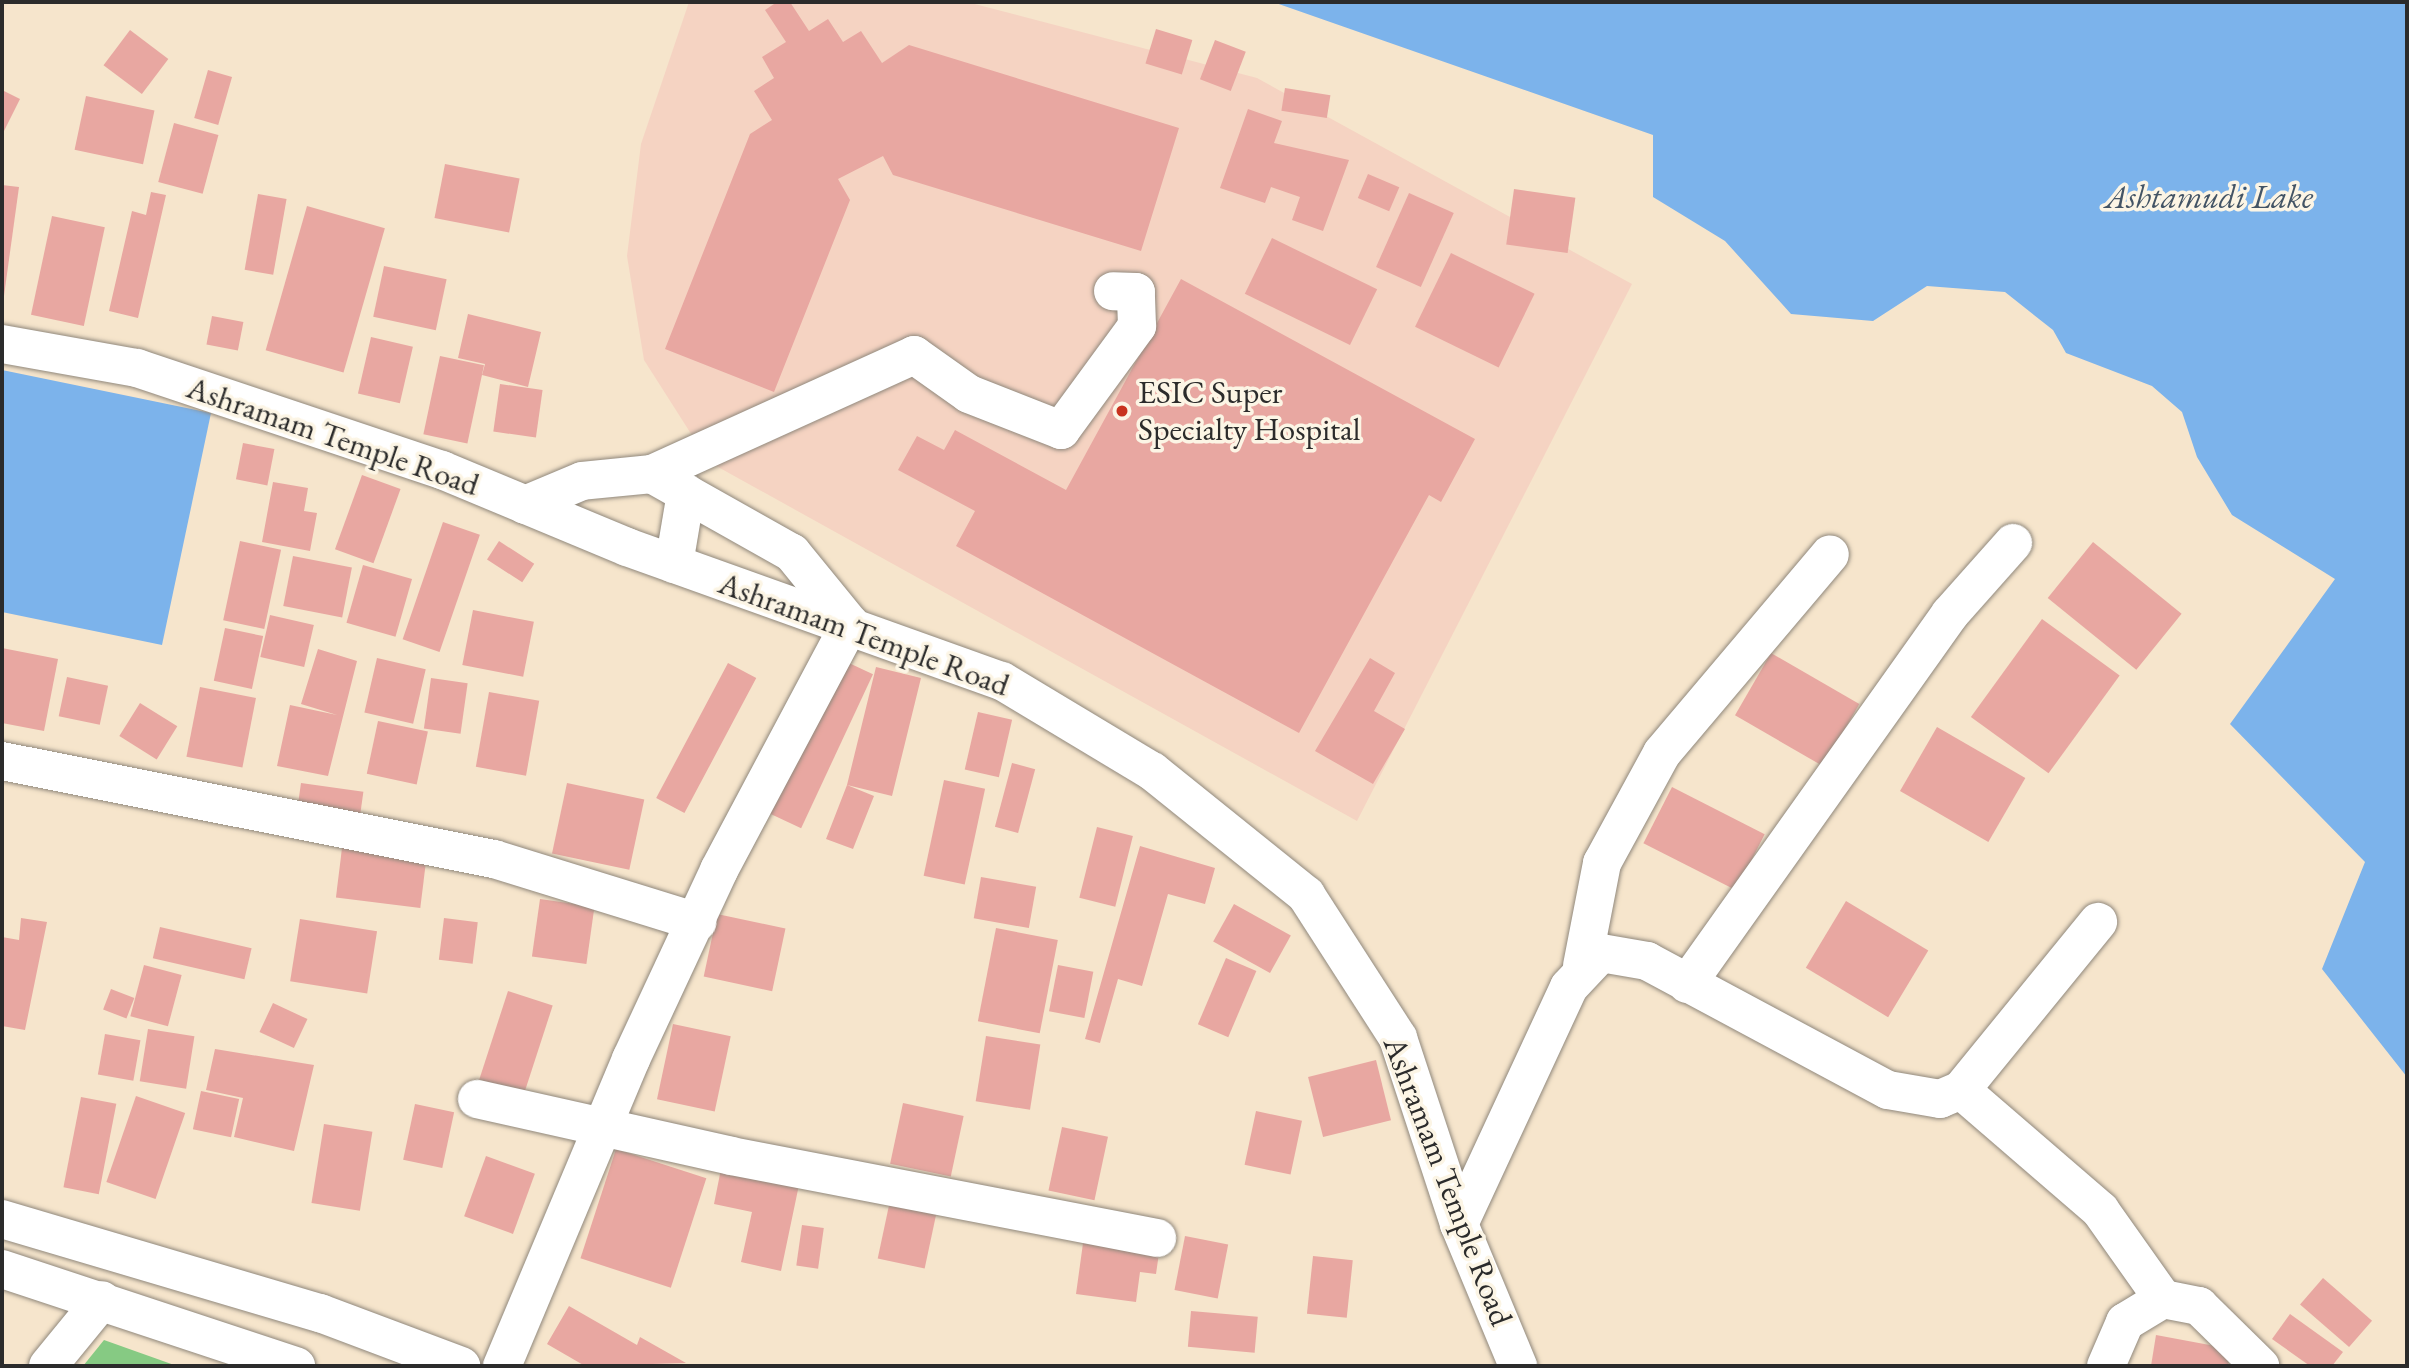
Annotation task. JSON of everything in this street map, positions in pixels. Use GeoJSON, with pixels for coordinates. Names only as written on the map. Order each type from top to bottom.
{"type":"FeatureCollection","features":[{"type":"Feature","properties":{"kind":"street"},"geometry":{"type":"LineString","coordinates":[[525,505],[582,481],[652,474],[914,355],[948,374],[969,394],[1061,430],[1137,326],[1136,292],[1113,291]]}},
{"type":"Feature","properties":{"kind":"street","name":"Ashramam Temple Road"},"geometry":{"type":"LineString","coordinates":[[2,344],[137,368],[309,423],[674,564],[850,624],[1002,681],[1152,771],[1306,895],[1398,1038],[1459,1224],[1518,1366]]}},
{"type":"Feature","properties":{"kind":"street"},"geometry":{"type":"LineString","coordinates":[[502,1366],[605,1128],[631,1059],[697,922],[850,624],[792,553],[652,474]]}},
{"type":"Feature","properties":{"kind":"street"},"geometry":{"type":"LineString","coordinates":[[674,564],[686,493]]}},
{"type":"Feature","properties":{"kind":"street"},"geometry":{"type":"LineString","coordinates":[[1688,984],[1950,614],[2013,543]]}},
{"type":"Feature","properties":{"kind":"street"},"geometry":{"type":"LineString","coordinates":[[1459,1224],[1519,1086],[1582,966],[1602,863],[1662,753],[1830,554]]}},
{"type":"Feature","properties":{"kind":"street"},"geometry":{"type":"LineString","coordinates":[[2,761],[494,859],[697,922]]}},
{"type":"Feature","properties":{"kind":"street"},"geometry":{"type":"LineString","coordinates":[[1582,966],[1613,952],[1688,984],[1888,1090],[1925,1100],[1961,1090],[2098,922]]}},
{"type":"Feature","properties":{"kind":"street"},"geometry":{"type":"LineString","coordinates":[[1961,1090],[2100,1210],[2163,1299]]}},
{"type":"Feature","properties":{"kind":"street"},"geometry":{"type":"LineString","coordinates":[[477,1099],[605,1128],[1157,1238]]}},
{"type":"Feature","properties":{"kind":"street"},"geometry":{"type":"LineString","coordinates":[[2,1219],[320,1313],[461,1366]]}},
{"type":"Feature","properties":{"kind":"street"},"geometry":{"type":"LineString","coordinates":[[2,1269],[296,1366]]}},
{"type":"Feature","properties":{"kind":"street"},"geometry":{"type":"LineString","coordinates":[[2106,1366],[2124,1322],[2163,1299],[2199,1306],[2260,1366]]}},
{"type":"Feature","properties":{"kind":"street"},"geometry":{"type":"LineString","coordinates":[[48,1366],[102,1300]]}},
{"type":"Feature","properties":{"kind":"shaded area","name":"ESIC Super Specialty Hospital"},"geometry":{"type":"Polygon","coordinates":[[[689,2],[967,2],[1257,78],[1632,284],[1357,821],[709,462],[644,360],[627,256],[641,144],[689,2]]]}},
{"type":"Feature","properties":{"kind":"green space"},"geometry":{"type":"Polygon","coordinates":[[[104,1340],[177,1366],[83,1366],[104,1340]]]}},
{"type":"Feature","properties":{"kind":"water","name":"Ashtamudi Lake"},"geometry":{"type":"Polygon","coordinates":[[[1273,2],[2407,2],[2407,1077],[2322,969],[2365,862],[2230,724],[2335,579],[2232,515],[2197,457],[2182,412],[2152,386],[2066,353],[2053,330],[2005,292],[1927,286],[1873,321],[1791,314],[1725,241],[1653,197],[1653,135],[1273,2]]]}},
{"type":"Feature","properties":{"kind":"water"},"geometry":{"type":"Polygon","coordinates":[[[2,370],[211,413],[162,645],[2,612],[2,370]]]}},
{"type":"Feature","properties":{"kind":"building"},"geometry":{"type":"Polygon","coordinates":[[[777,2],[790,2],[809,31],[828,19],[843,42],[861,31],[882,63],[909,45],[1179,128],[1141,251],[893,175],[883,156],[838,179],[850,200],[774,392],[665,349],[750,134],[772,120],[754,91],[774,78],[762,57],[786,42],[765,10],[777,2]]]}},
{"type":"Feature","properties":{"kind":"building"},"geometry":{"type":"Polygon","coordinates":[[[1156,29],[1192,40],[1182,75],[1145,63],[1156,29]]]}},
{"type":"Feature","properties":{"kind":"building"},"geometry":{"type":"Polygon","coordinates":[[[130,30],[168,59],[142,94],[104,65],[130,30]]]}},
{"type":"Feature","properties":{"kind":"building"},"geometry":{"type":"Polygon","coordinates":[[[1215,40],[1246,52],[1231,91],[1200,79],[1215,40]]]}},
{"type":"Feature","properties":{"kind":"building"},"geometry":{"type":"Polygon","coordinates":[[[208,70],[232,77],[218,125],[194,118],[208,70]]]}},
{"type":"Feature","properties":{"kind":"building"},"geometry":{"type":"Polygon","coordinates":[[[1285,88],[1330,95],[1327,118],[1281,111],[1285,88]]]}},
{"type":"Feature","properties":{"kind":"building"},"geometry":{"type":"Polygon","coordinates":[[[2,90],[20,99],[2,135],[2,90]]]}},
{"type":"Feature","properties":{"kind":"building"},"geometry":{"type":"Polygon","coordinates":[[[86,96],[154,111],[143,164],[75,150],[86,96]]]}},
{"type":"Feature","properties":{"kind":"building"},"geometry":{"type":"Polygon","coordinates":[[[1248,109],[1282,121],[1274,143],[1349,160],[1323,231],[1292,220],[1300,197],[1271,187],[1265,203],[1220,188],[1248,109]]]}},
{"type":"Feature","properties":{"kind":"building"},"geometry":{"type":"Polygon","coordinates":[[[174,123],[218,135],[203,194],[158,182],[174,123]]]}},
{"type":"Feature","properties":{"kind":"building"},"geometry":{"type":"Polygon","coordinates":[[[445,164],[520,179],[509,232],[435,218],[445,164]]]}},
{"type":"Feature","properties":{"kind":"building"},"geometry":{"type":"Polygon","coordinates":[[[1368,174],[1399,187],[1389,211],[1358,198],[1368,174]]]}},
{"type":"Feature","properties":{"kind":"building"},"geometry":{"type":"Polygon","coordinates":[[[2,185],[19,187],[3,303],[2,303],[2,185]]]}},
{"type":"Feature","properties":{"kind":"building"},"geometry":{"type":"Polygon","coordinates":[[[1514,189],[1575,198],[1568,253],[1506,244],[1514,189]]]}},
{"type":"Feature","properties":{"kind":"building"},"geometry":{"type":"Polygon","coordinates":[[[151,192],[166,195],[138,318],[109,311],[132,211],[146,215],[151,192]]]}},
{"type":"Feature","properties":{"kind":"building"},"geometry":{"type":"Polygon","coordinates":[[[1409,193],[1454,213],[1421,287],[1376,267],[1409,193]]]}},
{"type":"Feature","properties":{"kind":"building"},"geometry":{"type":"Polygon","coordinates":[[[258,194],[287,199],[273,275],[245,270],[258,194]]]}},
{"type":"Feature","properties":{"kind":"building"},"geometry":{"type":"Polygon","coordinates":[[[307,206],[385,228],[344,373],[266,350],[307,206]]]}},
{"type":"Feature","properties":{"kind":"building"},"geometry":{"type":"Polygon","coordinates":[[[52,216],[105,227],[84,326],[31,315],[52,216]]]}},
{"type":"Feature","properties":{"kind":"building"},"geometry":{"type":"Polygon","coordinates":[[[1272,238],[1377,289],[1350,345],[1245,294],[1272,238]]]}},
{"type":"Feature","properties":{"kind":"building"},"geometry":{"type":"Polygon","coordinates":[[[1451,253],[1535,294],[1499,367],[1415,327],[1451,253]]]}},
{"type":"Feature","properties":{"kind":"building"},"geometry":{"type":"Polygon","coordinates":[[[384,266],[447,279],[436,330],[373,317],[384,266]]]}},
{"type":"Feature","properties":{"kind":"building"},"geometry":{"type":"Polygon","coordinates":[[[1181,279],[1475,439],[1441,502],[1429,495],[1299,733],[956,546],[975,511],[898,470],[917,436],[944,450],[955,430],[1066,490],[1181,279]]]}},
{"type":"Feature","properties":{"kind":"building"},"geometry":{"type":"Polygon","coordinates":[[[468,314],[541,332],[528,387],[482,375],[485,364],[458,358],[468,314]]]}},
{"type":"Feature","properties":{"kind":"building"},"geometry":{"type":"Polygon","coordinates":[[[212,316],[243,322],[238,351],[206,344],[212,316]]]}},
{"type":"Feature","properties":{"kind":"building"},"geometry":{"type":"Polygon","coordinates":[[[371,337],[413,347],[400,403],[358,394],[371,337]]]}},
{"type":"Feature","properties":{"kind":"building"},"geometry":{"type":"Polygon","coordinates":[[[440,356],[484,365],[467,444],[423,434],[440,356]]]}},
{"type":"Feature","properties":{"kind":"building"},"geometry":{"type":"Polygon","coordinates":[[[500,384],[543,390],[536,438],[493,432],[500,384]]]}},
{"type":"Feature","properties":{"kind":"building"},"geometry":{"type":"Polygon","coordinates":[[[243,443],[274,449],[267,485],[236,479],[243,443]]]}},
{"type":"Feature","properties":{"kind":"building"},"geometry":{"type":"Polygon","coordinates":[[[362,475],[401,489],[374,563],[335,549],[362,475]]]}},
{"type":"Feature","properties":{"kind":"building"},"geometry":{"type":"Polygon","coordinates":[[[273,482],[308,488],[304,511],[317,513],[310,551],[262,542],[273,482]]]}},
{"type":"Feature","properties":{"kind":"building"},"geometry":{"type":"Polygon","coordinates":[[[443,522],[480,535],[440,652],[403,639],[443,522]]]}},
{"type":"Feature","properties":{"kind":"building"},"geometry":{"type":"Polygon","coordinates":[[[240,541],[281,550],[264,629],[223,620],[240,541]]]}},
{"type":"Feature","properties":{"kind":"building"},"geometry":{"type":"Polygon","coordinates":[[[499,541],[534,564],[522,582],[487,559],[499,541]]]}},
{"type":"Feature","properties":{"kind":"building"},"geometry":{"type":"Polygon","coordinates":[[[2093,542],[2182,614],[2136,670],[2048,598],[2093,542]]]}},
{"type":"Feature","properties":{"kind":"building"},"geometry":{"type":"Polygon","coordinates":[[[293,556],[352,567],[342,618],[283,606],[293,556]]]}},
{"type":"Feature","properties":{"kind":"building"},"geometry":{"type":"Polygon","coordinates":[[[363,565],[412,579],[395,637],[346,623],[363,565]]]}},
{"type":"Feature","properties":{"kind":"building"},"geometry":{"type":"Polygon","coordinates":[[[473,610],[534,622],[523,677],[462,665],[473,610]]]}},
{"type":"Feature","properties":{"kind":"building"},"geometry":{"type":"Polygon","coordinates":[[[270,615],[314,625],[304,667],[260,657],[270,615]]]}},
{"type":"Feature","properties":{"kind":"building"},"geometry":{"type":"Polygon","coordinates":[[[2042,619],[2120,675],[2049,773],[1971,717],[2042,619]]]}},
{"type":"Feature","properties":{"kind":"building"},"geometry":{"type":"Polygon","coordinates":[[[225,628],[263,636],[252,689],[214,681],[225,628]]]}},
{"type":"Feature","properties":{"kind":"building"},"geometry":{"type":"Polygon","coordinates":[[[2,648],[58,659],[44,731],[2,723],[2,648]]]}},
{"type":"Feature","properties":{"kind":"building"},"geometry":{"type":"Polygon","coordinates":[[[318,649],[357,661],[328,776],[277,766],[290,705],[337,715],[301,704],[318,649]]]}},
{"type":"Feature","properties":{"kind":"building"},"geometry":{"type":"Polygon","coordinates":[[[1771,653],[1859,704],[1823,766],[1735,715],[1771,653]]]}},
{"type":"Feature","properties":{"kind":"building"},"geometry":{"type":"Polygon","coordinates":[[[834,656],[873,674],[801,828],[762,810],[834,656]]]}},
{"type":"Feature","properties":{"kind":"building"},"geometry":{"type":"Polygon","coordinates":[[[377,658],[426,669],[413,724],[364,713],[377,658]]]}},
{"type":"Feature","properties":{"kind":"building"},"geometry":{"type":"Polygon","coordinates":[[[1370,658],[1395,673],[1374,711],[1405,729],[1373,784],[1315,751],[1370,658]]]}},
{"type":"Feature","properties":{"kind":"building"},"geometry":{"type":"Polygon","coordinates":[[[728,663],[756,678],[684,813],[656,798],[728,663]]]}},
{"type":"Feature","properties":{"kind":"building"},"geometry":{"type":"Polygon","coordinates":[[[876,667],[921,678],[892,796],[847,785],[876,667]]]}},
{"type":"Feature","properties":{"kind":"building"},"geometry":{"type":"Polygon","coordinates":[[[67,677],[108,686],[100,725],[59,716],[67,677]]]}},
{"type":"Feature","properties":{"kind":"building"},"geometry":{"type":"Polygon","coordinates":[[[431,678],[468,683],[461,734],[424,729],[431,678]]]}},
{"type":"Feature","properties":{"kind":"building"},"geometry":{"type":"Polygon","coordinates":[[[200,687],[256,698],[242,768],[186,757],[200,687]]]}},
{"type":"Feature","properties":{"kind":"building"},"geometry":{"type":"Polygon","coordinates":[[[489,692],[539,701],[526,776],[476,767],[489,692]]]}},
{"type":"Feature","properties":{"kind":"building"},"geometry":{"type":"Polygon","coordinates":[[[140,703],[177,726],[157,759],[119,736],[140,703]]]}},
{"type":"Feature","properties":{"kind":"building"},"geometry":{"type":"Polygon","coordinates":[[[978,712],[1012,720],[999,777],[965,769],[978,712]]]}},
{"type":"Feature","properties":{"kind":"building"},"geometry":{"type":"Polygon","coordinates":[[[378,721],[428,732],[417,784],[367,774],[378,721]]]}},
{"type":"Feature","properties":{"kind":"building"},"geometry":{"type":"Polygon","coordinates":[[[1937,727],[2025,778],[1988,842],[1900,791],[1937,727]]]}},
{"type":"Feature","properties":{"kind":"building"},"geometry":{"type":"Polygon","coordinates":[[[1012,763],[1035,769],[1018,833],[995,827],[1012,763]]]}},
{"type":"Feature","properties":{"kind":"building"},"geometry":{"type":"Polygon","coordinates":[[[944,780],[985,789],[965,885],[924,876],[944,780]]]}},
{"type":"Feature","properties":{"kind":"building"},"geometry":{"type":"Polygon","coordinates":[[[301,783],[363,792],[357,835],[295,827],[301,783]]]}},
{"type":"Feature","properties":{"kind":"building"},"geometry":{"type":"Polygon","coordinates":[[[567,783],[644,799],[629,870],[552,853],[567,783]]]}},
{"type":"Feature","properties":{"kind":"building"},"geometry":{"type":"Polygon","coordinates":[[[847,785],[874,796],[853,849],[826,839],[847,785]]]}},
{"type":"Feature","properties":{"kind":"building"},"geometry":{"type":"Polygon","coordinates":[[[1672,787],[1765,834],[1736,890],[1643,843],[1672,787]]]}},
{"type":"Feature","properties":{"kind":"building"},"geometry":{"type":"Polygon","coordinates":[[[1097,827],[1133,836],[1115,907],[1079,898],[1097,827]]]}},
{"type":"Feature","properties":{"kind":"building"},"geometry":{"type":"Polygon","coordinates":[[[343,840],[427,850],[420,908],[336,898],[343,840]]]}},
{"type":"Feature","properties":{"kind":"building"},"geometry":{"type":"Polygon","coordinates":[[[1140,846],[1215,868],[1205,904],[1168,894],[1142,986],[1118,979],[1100,1043],[1085,1039],[1140,846]]]}},
{"type":"Feature","properties":{"kind":"building"},"geometry":{"type":"Polygon","coordinates":[[[981,877],[1036,887],[1029,928],[974,918],[981,877]]]}},
{"type":"Feature","properties":{"kind":"building"},"geometry":{"type":"Polygon","coordinates":[[[540,899],[594,907],[586,964],[532,956],[540,899]]]}},
{"type":"Feature","properties":{"kind":"building"},"geometry":{"type":"Polygon","coordinates":[[[1846,901],[1928,950],[1888,1017],[1806,968],[1846,901]]]}},
{"type":"Feature","properties":{"kind":"building"},"geometry":{"type":"Polygon","coordinates":[[[1234,904],[1291,936],[1270,973],[1213,942],[1234,904]]]}},
{"type":"Feature","properties":{"kind":"building"},"geometry":{"type":"Polygon","coordinates":[[[717,914],[785,929],[772,991],[704,977],[717,914]]]}},
{"type":"Feature","properties":{"kind":"building"},"geometry":{"type":"Polygon","coordinates":[[[21,918],[47,922],[25,1030],[2,1026],[2,937],[19,940],[21,918]]]}},
{"type":"Feature","properties":{"kind":"building"},"geometry":{"type":"Polygon","coordinates":[[[444,918],[478,922],[473,964],[439,960],[444,918]]]}},
{"type":"Feature","properties":{"kind":"building"},"geometry":{"type":"Polygon","coordinates":[[[300,919],[377,931],[367,993],[290,981],[300,919]]]}},
{"type":"Feature","properties":{"kind":"building"},"geometry":{"type":"Polygon","coordinates":[[[160,927],[252,948],[244,979],[153,958],[160,927]]]}},
{"type":"Feature","properties":{"kind":"building"},"geometry":{"type":"Polygon","coordinates":[[[996,928],[1058,940],[1040,1033],[978,1021],[996,928]]]}},
{"type":"Feature","properties":{"kind":"building"},"geometry":{"type":"Polygon","coordinates":[[[1226,958],[1256,971],[1228,1037],[1198,1024],[1226,958]]]}},
{"type":"Feature","properties":{"kind":"building"},"geometry":{"type":"Polygon","coordinates":[[[144,965],[182,975],[168,1026],[130,1016],[144,965]]]}},
{"type":"Feature","properties":{"kind":"building"},"geometry":{"type":"Polygon","coordinates":[[[1058,965],[1093,972],[1084,1018],[1049,1011],[1058,965]]]}},
{"type":"Feature","properties":{"kind":"building"},"geometry":{"type":"Polygon","coordinates":[[[111,989],[134,998],[126,1018],[103,1010],[111,989]]]}},
{"type":"Feature","properties":{"kind":"building"},"geometry":{"type":"Polygon","coordinates":[[[508,991],[553,1006],[524,1094],[479,1079],[508,991]]]}},
{"type":"Feature","properties":{"kind":"building"},"geometry":{"type":"Polygon","coordinates":[[[273,1003],[307,1019],[294,1048],[259,1032],[273,1003]]]}},
{"type":"Feature","properties":{"kind":"building"},"geometry":{"type":"Polygon","coordinates":[[[673,1024],[731,1036],[715,1112],[657,1099],[673,1024]]]}},
{"type":"Feature","properties":{"kind":"building"},"geometry":{"type":"Polygon","coordinates":[[[148,1029],[194,1036],[186,1089],[140,1081],[148,1029]]]}},
{"type":"Feature","properties":{"kind":"building"},"geometry":{"type":"Polygon","coordinates":[[[105,1034],[140,1040],[133,1081],[98,1074],[105,1034]]]}},
{"type":"Feature","properties":{"kind":"building"},"geometry":{"type":"Polygon","coordinates":[[[986,1036],[1040,1045],[1030,1110],[976,1101],[986,1036]]]}},
{"type":"Feature","properties":{"kind":"building"},"geometry":{"type":"Polygon","coordinates":[[[215,1049],[314,1065],[294,1151],[234,1137],[243,1098],[206,1090],[215,1049]]]}},
{"type":"Feature","properties":{"kind":"building"},"geometry":{"type":"Polygon","coordinates":[[[1376,1060],[1391,1120],[1323,1137],[1308,1077],[1376,1060]]]}},
{"type":"Feature","properties":{"kind":"building"},"geometry":{"type":"Polygon","coordinates":[[[201,1091],[239,1099],[231,1137],[193,1129],[201,1091]]]}},
{"type":"Feature","properties":{"kind":"building"},"geometry":{"type":"Polygon","coordinates":[[[136,1096],[185,1113],[156,1199],[106,1182],[136,1096]]]}},
{"type":"Feature","properties":{"kind":"building"},"geometry":{"type":"Polygon","coordinates":[[[81,1097],[116,1104],[99,1194],[63,1187],[81,1097]]]}},
{"type":"Feature","properties":{"kind":"building"},"geometry":{"type":"Polygon","coordinates":[[[903,1103],[964,1116],[951,1177],[890,1164],[903,1103]]]}},
{"type":"Feature","properties":{"kind":"building"},"geometry":{"type":"Polygon","coordinates":[[[415,1104],[454,1112],[442,1168],[403,1160],[415,1104]]]}},
{"type":"Feature","properties":{"kind":"building"},"geometry":{"type":"Polygon","coordinates":[[[1256,1111],[1302,1121],[1291,1175],[1245,1165],[1256,1111]]]}},
{"type":"Feature","properties":{"kind":"building"},"geometry":{"type":"Polygon","coordinates":[[[324,1124],[372,1132],[360,1211],[311,1203],[324,1124]]]}},
{"type":"Feature","properties":{"kind":"building"},"geometry":{"type":"Polygon","coordinates":[[[1062,1127],[1108,1137],[1094,1200],[1048,1191],[1062,1127]]]}},
{"type":"Feature","properties":{"kind":"building"},"geometry":{"type":"Polygon","coordinates":[[[616,1149],[706,1178],[671,1288],[580,1258],[616,1149]]]}},
{"type":"Feature","properties":{"kind":"building"},"geometry":{"type":"Polygon","coordinates":[[[486,1156],[535,1174],[513,1234],[464,1216],[486,1156]]]}},
{"type":"Feature","properties":{"kind":"building"},"geometry":{"type":"Polygon","coordinates":[[[722,1164],[800,1180],[781,1271],[741,1262],[752,1212],[714,1204],[722,1164]]]}},
{"type":"Feature","properties":{"kind":"building"},"geometry":{"type":"Polygon","coordinates":[[[891,1196],[938,1206],[925,1269],[878,1259],[891,1196]]]}},
{"type":"Feature","properties":{"kind":"building"},"geometry":{"type":"Polygon","coordinates":[[[802,1225],[824,1228],[818,1269],[796,1266],[802,1225]]]}},
{"type":"Feature","properties":{"kind":"building"},"geometry":{"type":"Polygon","coordinates":[[[1084,1236],[1160,1246],[1156,1274],[1140,1272],[1136,1302],[1076,1294],[1084,1236]]]}},
{"type":"Feature","properties":{"kind":"building"},"geometry":{"type":"Polygon","coordinates":[[[1185,1236],[1228,1244],[1218,1298],[1175,1290],[1185,1236]]]}},
{"type":"Feature","properties":{"kind":"building"},"geometry":{"type":"Polygon","coordinates":[[[1313,1256],[1353,1260],[1347,1318],[1307,1314],[1313,1256]]]}},
{"type":"Feature","properties":{"kind":"building"},"geometry":{"type":"Polygon","coordinates":[[[2323,1278],[2372,1321],[2349,1347],[2300,1304],[2323,1278]]]}},
{"type":"Feature","properties":{"kind":"building"},"geometry":{"type":"Polygon","coordinates":[[[569,1306],[637,1345],[640,1337],[686,1363],[585,1366],[547,1344],[569,1306]]]}},
{"type":"Feature","properties":{"kind":"building"},"geometry":{"type":"Polygon","coordinates":[[[1191,1311],[1258,1317],[1255,1353],[1188,1347],[1191,1311]]]}},
{"type":"Feature","properties":{"kind":"building"},"geometry":{"type":"Polygon","coordinates":[[[2290,1314],[2343,1352],[2332,1366],[2310,1366],[2272,1339],[2290,1314]]]}},
{"type":"Feature","properties":{"kind":"building"},"geometry":{"type":"Polygon","coordinates":[[[2156,1335],[2231,1349],[2228,1366],[2151,1366],[2156,1335]]]}},
{"type":"Feature","properties":{"kind":"place","name":"ESIC Super Specialty Hospital"},"geometry":{"type":"Point","coordinates":[1122,411]}}]}
